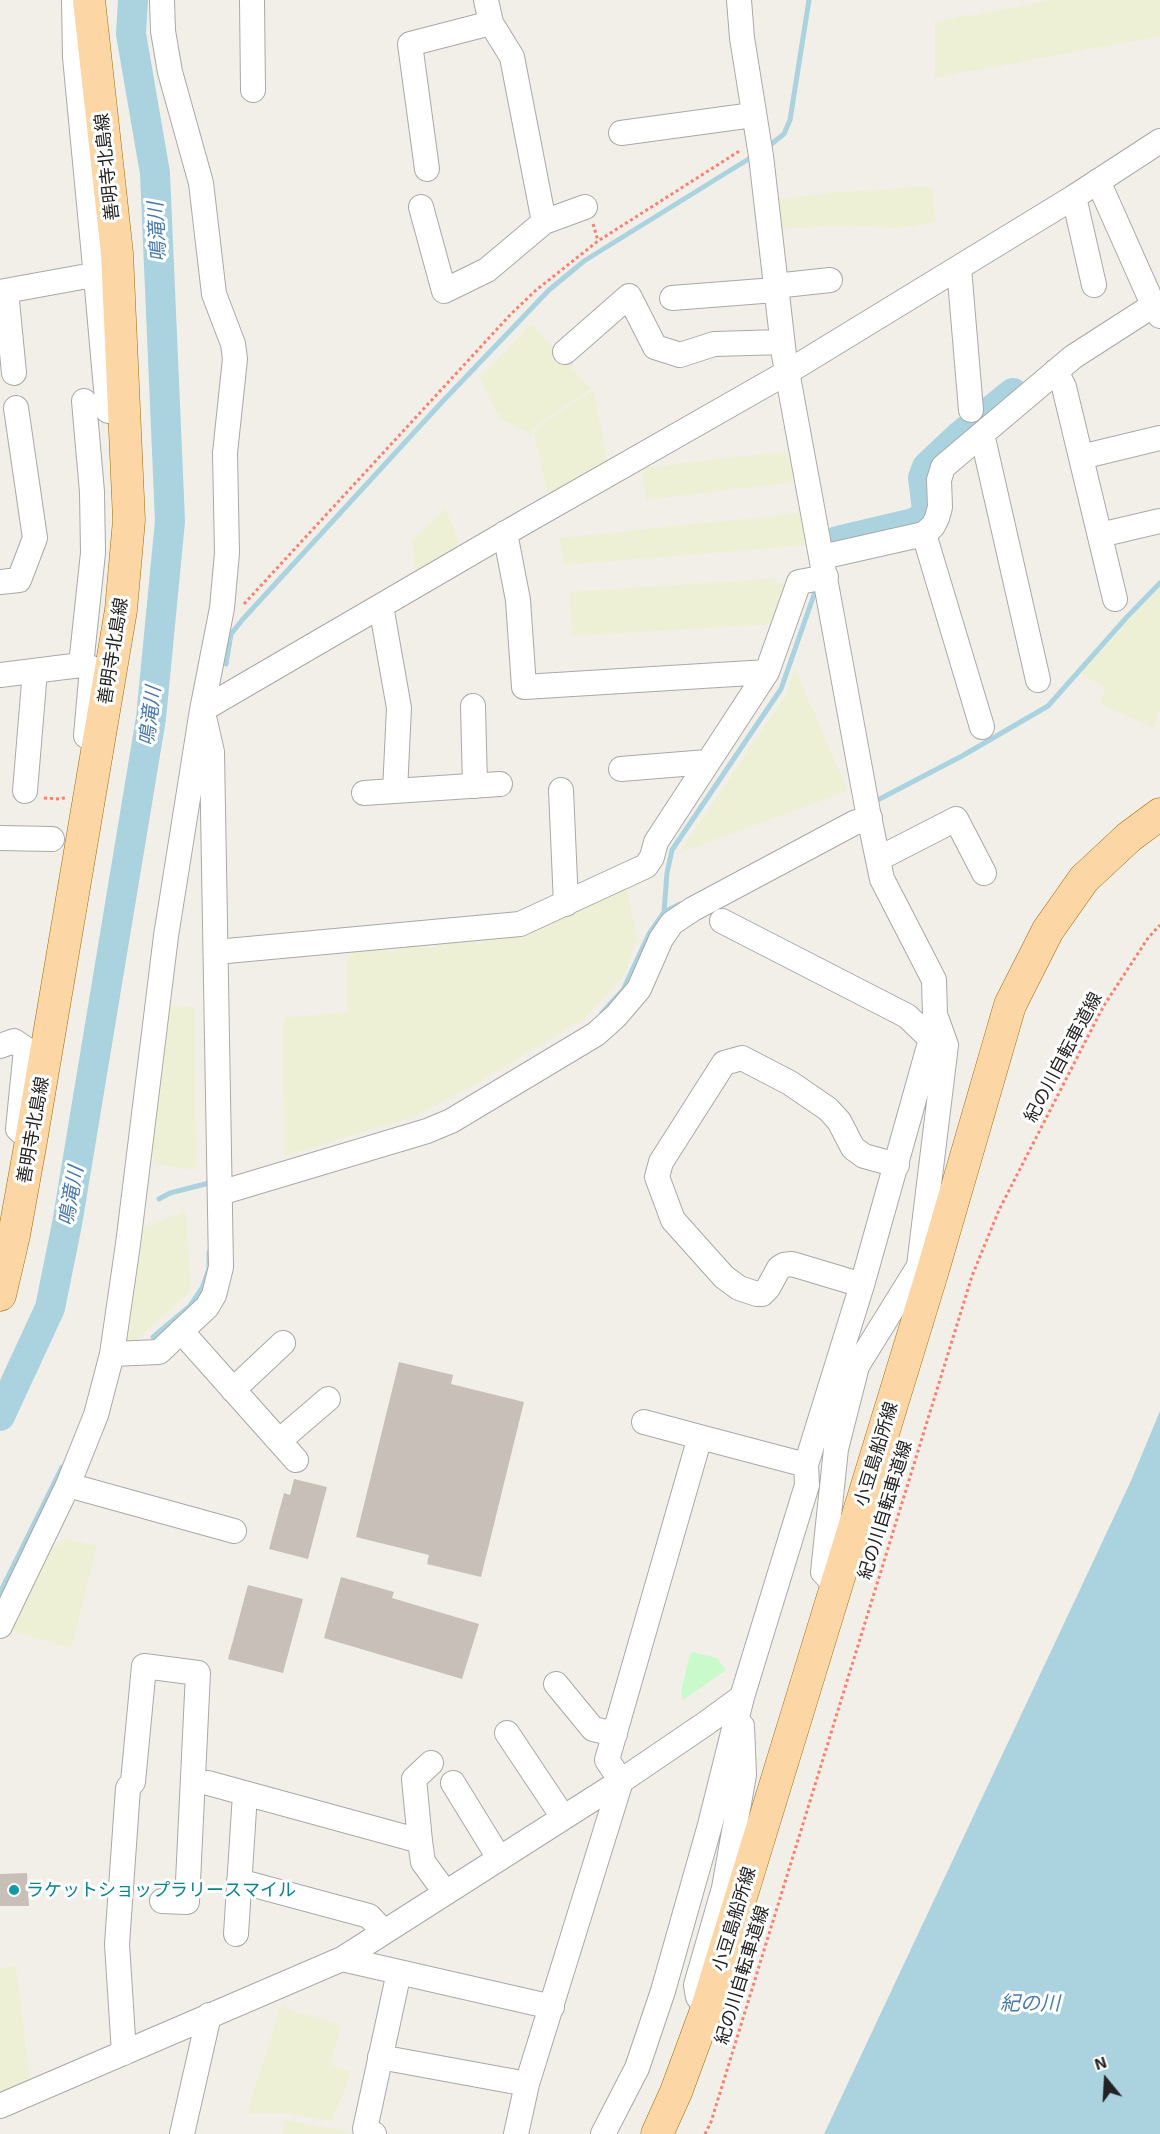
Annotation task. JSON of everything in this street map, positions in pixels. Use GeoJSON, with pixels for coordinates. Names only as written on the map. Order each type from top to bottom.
{"type":"FeatureCollection","features":[{"type":"Feature","properties":{"kind":"main road","name":"善明寺北島線"},"geometry":{"type":"LineString","coordinates":[[0,1295],[14,1235],[31,1142],[121,610],[129,520],[117,253],[89,0]]}},
{"type":"Feature","properties":{"kind":"main road","name":"小豆島船所線"},"geometry":{"type":"LineString","coordinates":[[657,2134],[676,2092],[707,2008],[836,1587],[926,1268],[1010,1005],[1048,930],[1084,879],[1129,837],[1160,814]]}},
{"type":"Feature","properties":{"kind":"street"},"geometry":{"type":"LineString","coordinates":[[74,0],[75,57],[108,411],[124,410]]}},
{"type":"Feature","properties":{"kind":"street"},"geometry":{"type":"LineString","coordinates":[[0,1626],[68,1485],[96,1415],[112,1353],[128,1244],[166,936],[202,710],[218,627],[227,553],[225,453],[235,359],[233,344],[214,294],[201,183],[170,72],[163,31],[162,0]]}},
{"type":"Feature","properties":{"kind":"street"},"geometry":{"type":"LineString","coordinates":[[252,0],[253,90]]}},
{"type":"Feature","properties":{"kind":"street"},"geometry":{"type":"LineString","coordinates":[[739,0],[786,373],[878,859],[882,879],[934,980],[935,1015],[931,1040],[862,1285],[849,1363],[836,1449],[823,1572],[836,1587]]}},
{"type":"Feature","properties":{"kind":"street"},"geometry":{"type":"LineString","coordinates":[[427,169],[410,44],[489,11],[512,57],[544,222]]}},
{"type":"Feature","properties":{"kind":"street"},"geometry":{"type":"LineString","coordinates":[[621,133],[753,115]]}},
{"type":"Feature","properties":{"kind":"street"},"geometry":{"type":"LineString","coordinates":[[202,710],[505,533],[786,373],[1074,197],[1160,141]]}},
{"type":"Feature","properties":{"kind":"street"},"geometry":{"type":"LineString","coordinates":[[216,952],[520,924],[646,866],[652,857],[656,842],[767,672],[799,582],[824,567],[924,534],[933,526],[937,518],[940,507],[939,480],[943,467],[1073,357],[1153,304],[1098,181]]}},
{"type":"Feature","properties":{"kind":"street"},"geometry":{"type":"LineString","coordinates":[[1074,197],[1094,285]]}},
{"type":"Feature","properties":{"kind":"street"},"geometry":{"type":"LineString","coordinates":[[421,207],[444,291],[487,270],[544,222],[585,207]]}},
{"type":"Feature","properties":{"kind":"street"},"geometry":{"type":"LineString","coordinates":[[959,268],[971,410]]}},
{"type":"Feature","properties":{"kind":"street"},"geometry":{"type":"LineString","coordinates":[[14,373],[3,291],[82,277],[96,277]]}},
{"type":"Feature","properties":{"kind":"street"},"geometry":{"type":"LineString","coordinates":[[672,298],[830,280]]}},
{"type":"Feature","properties":{"kind":"street"},"geometry":{"type":"LineString","coordinates":[[565,352],[629,296],[655,347],[680,355],[714,344],[782,342]]}},
{"type":"Feature","properties":{"kind":"street"},"geometry":{"type":"LineString","coordinates":[[1056,371],[1064,387],[1115,599]]}},
{"type":"Feature","properties":{"kind":"street"},"geometry":{"type":"LineString","coordinates":[[81,664],[93,552],[92,492],[84,402]]}},
{"type":"Feature","properties":{"kind":"street"},"geometry":{"type":"LineString","coordinates":[[0,582],[19,580],[35,538],[16,408]]}},
{"type":"Feature","properties":{"kind":"street"},"geometry":{"type":"LineString","coordinates":[[982,434],[1038,680]]}},
{"type":"Feature","properties":{"kind":"street"},"geometry":{"type":"LineString","coordinates":[[1081,457],[1160,438]]}},
{"type":"Feature","properties":{"kind":"street"},"geometry":{"type":"LineString","coordinates":[[1100,536],[1160,521]]}},
{"type":"Feature","properties":{"kind":"street"},"geometry":{"type":"LineString","coordinates":[[505,533],[518,600],[524,687],[767,672]]}},
{"type":"Feature","properties":{"kind":"street"},"geometry":{"type":"LineString","coordinates":[[924,534],[982,727]]}},
{"type":"Feature","properties":{"kind":"street"},"geometry":{"type":"LineString","coordinates":[[381,606],[399,708],[395,791]]}},
{"type":"Feature","properties":{"kind":"street"},"geometry":{"type":"LineString","coordinates":[[0,675],[81,664],[92,668],[86,736],[99,739]]}},
{"type":"Feature","properties":{"kind":"street"},"geometry":{"type":"LineString","coordinates":[[33,794],[35,671]]}},
{"type":"Feature","properties":{"kind":"street"},"geometry":{"type":"LineString","coordinates":[[473,706],[475,786]]}},
{"type":"Feature","properties":{"kind":"street"},"geometry":{"type":"LineString","coordinates":[[112,1353],[159,1352],[207,1307],[219,1281],[221,1267],[212,752],[202,710]]}},
{"type":"Feature","properties":{"kind":"street"},"geometry":{"type":"LineString","coordinates":[[621,769],[707,762]]}},
{"type":"Feature","properties":{"kind":"street"},"geometry":{"type":"LineString","coordinates":[[364,793],[500,784]]}},
{"type":"Feature","properties":{"kind":"street"},"geometry":{"type":"LineString","coordinates":[[561,790],[566,904]]}},
{"type":"Feature","properties":{"kind":"street"},"geometry":{"type":"LineString","coordinates":[[220,1185],[427,1131],[451,1121],[596,1034],[616,1016],[639,989],[661,939],[672,923],[693,909],[854,823],[868,808]]}},
{"type":"Feature","properties":{"kind":"street"},"geometry":{"type":"LineString","coordinates":[[878,859],[956,819],[984,873]]}},
{"type":"Feature","properties":{"kind":"street"},"geometry":{"type":"LineString","coordinates":[[0,838],[52,839]]}},
{"type":"Feature","properties":{"kind":"street"},"geometry":{"type":"LineString","coordinates":[[722,921],[907,1016],[931,1040]]}},
{"type":"Feature","properties":{"kind":"street"},"geometry":{"type":"LineString","coordinates":[[907,1016],[919,1006],[934,980]]}},
{"type":"Feature","properties":{"kind":"street"},"geometry":{"type":"LineString","coordinates":[[603,2134],[637,2068],[663,1991],[710,1825],[742,1696],[807,1485],[806,1465],[849,1363],[926,1268],[946,1045],[935,1015]]}},
{"type":"Feature","properties":{"kind":"street"},"geometry":{"type":"LineString","coordinates":[[0,1046],[14,1041],[26,1049],[18,1129],[31,1142]]}},
{"type":"Feature","properties":{"kind":"street"},"geometry":{"type":"LineString","coordinates":[[862,1285],[792,1264],[784,1264],[762,1294],[740,1288],[724,1277],[673,1220],[657,1177],[661,1162],[724,1063],[742,1058],[790,1083],[828,1109],[839,1121],[853,1148],[864,1156],[897,1165]]}},
{"type":"Feature","properties":{"kind":"street"},"geometry":{"type":"LineString","coordinates":[[181,1331],[296,1460]]}},
{"type":"Feature","properties":{"kind":"street"},"geometry":{"type":"LineString","coordinates":[[233,1390],[283,1344]]}},
{"type":"Feature","properties":{"kind":"street"},"geometry":{"type":"LineString","coordinates":[[279,1441],[328,1399]]}},
{"type":"Feature","properties":{"kind":"street"},"geometry":{"type":"LineString","coordinates":[[644,1422],[806,1465]]}},
{"type":"Feature","properties":{"kind":"street"},"geometry":{"type":"LineString","coordinates":[[621,1780],[607,1760],[700,1437]]}},
{"type":"Feature","properties":{"kind":"street"},"geometry":{"type":"LineString","coordinates":[[68,1485],[234,1531]]}},
{"type":"Feature","properties":{"kind":"street"},"geometry":{"type":"LineString","coordinates":[[124,2053],[117,1944],[128,1788],[132,1782],[144,1666],[198,1673],[186,1902],[162,1901]]}},
{"type":"Feature","properties":{"kind":"street"},"geometry":{"type":"LineString","coordinates":[[556,1683],[593,1729],[615,1734]]}},
{"type":"Feature","properties":{"kind":"street"},"geometry":{"type":"LineString","coordinates":[[0,2106],[342,1959],[621,1780],[705,1724],[742,1696]]}},
{"type":"Feature","properties":{"kind":"street"},"geometry":{"type":"LineString","coordinates":[[707,2008],[698,1997],[696,1985],[724,1888],[744,1775],[742,1696]]}},
{"type":"Feature","properties":{"kind":"street"},"geometry":{"type":"LineString","coordinates":[[507,1733],[563,1817]]}},
{"type":"Feature","properties":{"kind":"street"},"geometry":{"type":"LineString","coordinates":[[431,1763],[414,1779],[420,1841],[423,1862],[445,1892]]}},
{"type":"Feature","properties":{"kind":"street"},"geometry":{"type":"LineString","coordinates":[[516,2134],[527,2084],[621,1780]]}},
{"type":"Feature","properties":{"kind":"street"},"geometry":{"type":"LineString","coordinates":[[208,1783],[420,1841]]}},
{"type":"Feature","properties":{"kind":"street"},"geometry":{"type":"LineString","coordinates":[[453,1783],[499,1858]]}},
{"type":"Feature","properties":{"kind":"street"},"geometry":{"type":"LineString","coordinates":[[236,1934],[245,1794]]}},
{"type":"Feature","properties":{"kind":"street"},"geometry":{"type":"LineString","coordinates":[[239,1881],[369,1916],[384,1932]]}},
{"type":"Feature","properties":{"kind":"street"},"geometry":{"type":"LineString","coordinates":[[342,1959],[552,2007]]}},
{"type":"Feature","properties":{"kind":"street"},"geometry":{"type":"LineString","coordinates":[[374,2134],[365,2129],[399,1972]]}},
{"type":"Feature","properties":{"kind":"street"},"geometry":{"type":"LineString","coordinates":[[182,2134],[209,2015]]}},
{"type":"Feature","properties":{"kind":"street"},"geometry":{"type":"LineString","coordinates":[[380,2057],[527,2084]]}},
{"type":"Feature","properties":{"kind":"path"},"geometry":{"type":"LineString","coordinates":[[218,627],[228,621],[501,324],[535,291],[598,241],[759,146]]}},
{"type":"Feature","properties":{"kind":"path"},"geometry":{"type":"LineString","coordinates":[[33,794],[60,799],[74,795]]}},
{"type":"Feature","properties":{"kind":"path","name":"紀の川自転車道線"},"geometry":{"type":"LineString","coordinates":[[705,2134],[715,2110],[972,1276],[999,1210],[1103,1007],[1148,938],[1160,925]]}},
{"type":"Feature","properties":{"kind":"green space"},"geometry":{"type":"Polygon","coordinates":[[[1052,0],[1160,0],[1160,36],[935,78],[935,22],[1052,0]]]}},
{"type":"Feature","properties":{"kind":"green space"},"geometry":{"type":"Polygon","coordinates":[[[929,186],[932,190],[936,220],[917,226],[779,229],[775,199],[929,186]]]}},
{"type":"Feature","properties":{"kind":"green space"},"geometry":{"type":"Polygon","coordinates":[[[531,324],[557,351],[551,357],[556,362],[562,357],[591,389],[533,428],[532,435],[500,419],[500,413],[496,413],[480,377],[531,324]]]}},
{"type":"Feature","properties":{"kind":"green space"},"geometry":{"type":"Polygon","coordinates":[[[594,390],[608,467],[548,494],[534,434],[538,426],[594,390]]]}},
{"type":"Feature","properties":{"kind":"green space"},"geometry":{"type":"Polygon","coordinates":[[[794,450],[800,478],[793,478],[794,482],[646,500],[641,468],[794,450]]]}},
{"type":"Feature","properties":{"kind":"green space"},"geometry":{"type":"Polygon","coordinates":[[[446,508],[462,551],[416,577],[412,541],[446,508]]]}},
{"type":"Feature","properties":{"kind":"green space"},"geometry":{"type":"Polygon","coordinates":[[[800,513],[801,517],[806,517],[811,545],[564,565],[559,538],[800,513]]]}},
{"type":"Feature","properties":{"kind":"green space"},"geometry":{"type":"Polygon","coordinates":[[[777,578],[777,583],[790,583],[777,624],[573,636],[569,592],[777,578]]]}},
{"type":"Feature","properties":{"kind":"green space"},"geometry":{"type":"Polygon","coordinates":[[[1160,587],[1160,711],[1153,728],[1100,704],[1106,688],[1080,674],[1160,587]]]}},
{"type":"Feature","properties":{"kind":"green space"},"geometry":{"type":"Polygon","coordinates":[[[794,666],[848,791],[679,853],[783,699],[791,681],[794,666]]]}},
{"type":"Feature","properties":{"kind":"green space"},"geometry":{"type":"Polygon","coordinates":[[[627,888],[637,939],[623,977],[585,1018],[474,1085],[413,1117],[284,1156],[283,1026],[286,1017],[347,1012],[347,957],[352,957],[352,949],[389,946],[389,952],[396,951],[396,946],[429,943],[429,948],[435,948],[435,942],[476,939],[476,944],[482,944],[482,938],[579,907],[579,911],[585,909],[585,904],[627,888]]]}},
{"type":"Feature","properties":{"kind":"green space"},"geometry":{"type":"Polygon","coordinates":[[[165,1006],[195,1007],[196,1170],[153,1164],[154,1158],[148,1157],[165,1006]]]}},
{"type":"Feature","properties":{"kind":"green space"},"geometry":{"type":"Polygon","coordinates":[[[186,1211],[191,1290],[131,1345],[122,1336],[137,1230],[186,1211]]]}},
{"type":"Feature","properties":{"kind":"green space"},"geometry":{"type":"Polygon","coordinates":[[[63,1538],[97,1546],[72,1647],[8,1630],[49,1544],[59,1546],[63,1538]]]}},
{"type":"Feature","properties":{"kind":"green space"},"geometry":{"type":"Polygon","coordinates":[[[693,1652],[717,1658],[726,1670],[683,1700],[681,1692],[690,1654],[693,1652]]]}},
{"type":"Feature","properties":{"kind":"green space"},"geometry":{"type":"Polygon","coordinates":[[[16,1966],[31,2087],[0,2102],[0,1968],[16,1966]]]}},
{"type":"Feature","properties":{"kind":"green space"},"geometry":{"type":"Polygon","coordinates":[[[281,2005],[285,2005],[286,2009],[341,2024],[331,2065],[350,2071],[351,2074],[332,2121],[284,2113],[249,2113],[248,2108],[281,2005]]]}},
{"type":"Feature","properties":{"kind":"green space"},"geometry":{"type":"Polygon","coordinates":[[[284,2120],[346,2131],[352,2134],[283,2134],[284,2120]]]}},
{"type":"Feature","properties":{"kind":"water","name":"紀の川"},"geometry":{"type":"Polygon","coordinates":[[[1160,1411],[1160,2134],[824,2134],[1130,1483],[1160,1411]]]}},
{"type":"Feature","properties":{"kind":"building"},"geometry":{"type":"Polygon","coordinates":[[[399,1362],[453,1375],[451,1384],[524,1402],[481,1577],[427,1564],[429,1555],[356,1537],[399,1362]]]}},
{"type":"Feature","properties":{"kind":"building"},"geometry":{"type":"Polygon","coordinates":[[[294,1479],[327,1487],[308,1559],[269,1549],[284,1493],[290,1495],[294,1479]]]}},
{"type":"Feature","properties":{"kind":"building"},"geometry":{"type":"Polygon","coordinates":[[[341,1577],[394,1592],[392,1598],[479,1624],[462,1679],[324,1638],[341,1577]]]}},
{"type":"Feature","properties":{"kind":"building"},"geometry":{"type":"Polygon","coordinates":[[[248,1585],[303,1599],[283,1673],[228,1659],[248,1585]]]}},
{"type":"Feature","properties":{"kind":"building","name":"ラケットショップラリースマイル"},"geometry":{"type":"Polygon","coordinates":[[[27,1873],[29,1906],[0,1906],[0,1874],[27,1873]]]}},
{"type":"Feature","properties":{"kind":"waterway","name":"鳴滝川"},"geometry":{"type":"LineString","coordinates":[[0,1416],[50,1308],[67,1224],[151,718],[170,521],[155,173],[131,34],[133,0]]}},
{"type":"Feature","properties":{"kind":"waterway"},"geometry":{"type":"LineString","coordinates":[[765,149],[784,134],[790,120],[809,0]]}},
{"type":"Feature","properties":{"kind":"waterway"},"geometry":{"type":"LineString","coordinates":[[226,664],[231,634],[243,619],[442,402],[549,290],[584,261],[755,155]]}},
{"type":"Feature","properties":{"kind":"waterway"},"geometry":{"type":"LineString","coordinates":[[832,544],[913,523],[922,518],[927,510],[923,478],[927,467],[960,436],[1013,393]]}},
{"type":"Feature","properties":{"kind":"waterway"},"geometry":{"type":"LineString","coordinates":[[872,803],[962,756],[1048,706],[1160,583]]}},
{"type":"Feature","properties":{"kind":"waterway"},"geometry":{"type":"LineString","coordinates":[[664,912],[667,873],[672,850],[781,689],[816,589]]}},
{"type":"Feature","properties":{"kind":"waterway"},"geometry":{"type":"LineString","coordinates":[[602,1013],[623,990],[649,934],[664,912],[680,904]]}},
{"type":"Feature","properties":{"kind":"waterway"},"geometry":{"type":"LineString","coordinates":[[159,1199],[170,1193],[213,1182]]}},
{"type":"Feature","properties":{"kind":"waterway"},"geometry":{"type":"LineString","coordinates":[[153,1337],[190,1306],[202,1288],[209,1269],[209,1252]]}},
{"type":"Feature","properties":{"kind":"waterway"},"geometry":{"type":"LineString","coordinates":[[0,1593],[62,1467]]}},
{"type":"Feature","properties":{"kind":"place","name":"ラケットショップラリースマイル"},"geometry":{"type":"Point","coordinates":[14,1890]}}]}
